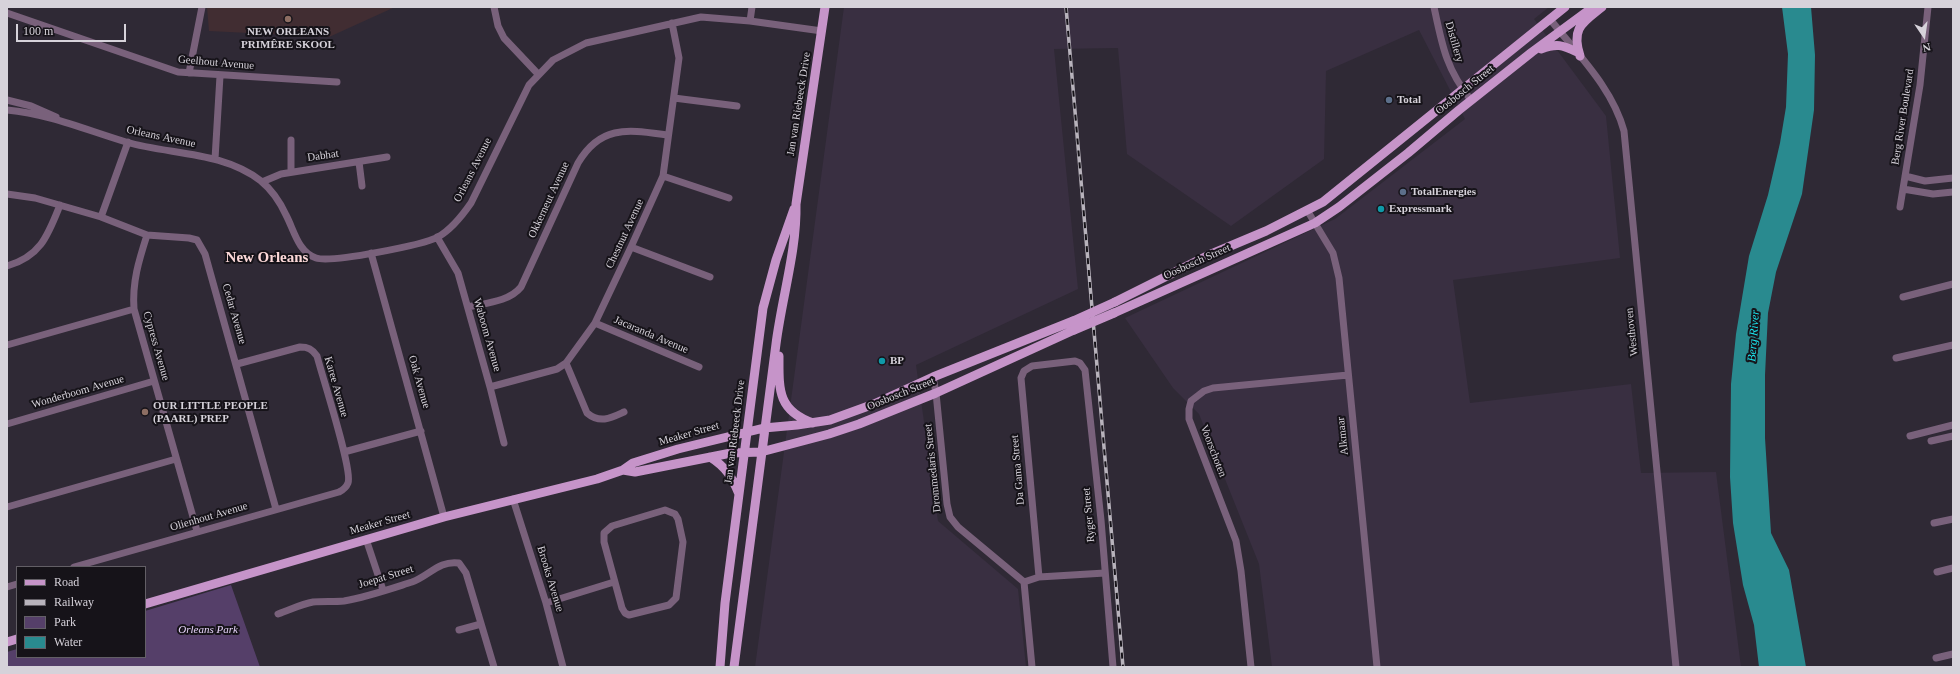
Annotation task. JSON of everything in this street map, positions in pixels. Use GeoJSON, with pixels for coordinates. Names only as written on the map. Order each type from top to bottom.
{"type":"FeatureCollection","features":[{"type":"Feature","properties":{"kind":"main road","name":"Jan van Riebeeck Drive"},"geometry":{"type":"LineString","coordinates":[[734,667],[761,465],[764,428],[780,314],[796,226],[796,204],[825,7]]}},
{"type":"Feature","properties":{"kind":"main road","name":"Oosbosch Street"},"geometry":{"type":"LineString","coordinates":[[761,452],[829,434],[859,424],[936,393],[1074,325],[1115,302],[1209,255],[1266,231],[1323,202],[1462,89],[1489,70],[1565,7]]}},
{"type":"Feature","properties":{"kind":"main road","name":"Oosbosch Street"},"geometry":{"type":"LineString","coordinates":[[764,428],[830,420],[860,409],[933,377],[1074,325],[1114,313],[1315,223],[1339,207],[1408,153],[1471,100],[1593,7]]}},
{"type":"Feature","properties":{"kind":"main road"},"geometry":{"type":"LineString","coordinates":[[1579,54],[1576,43],[1578,29],[1602,7]]}},
{"type":"Feature","properties":{"kind":"main road"},"geometry":{"type":"LineString","coordinates":[[1532,52],[1553,44],[1565,47],[1579,54]]}},
{"type":"Feature","properties":{"kind":"main road","name":"Jan van Riebeeck Drive"},"geometry":{"type":"LineString","coordinates":[[720,667],[725,603],[763,308],[776,260],[796,204]]}},
{"type":"Feature","properties":{"kind":"main road"},"geometry":{"type":"LineString","coordinates":[[780,314],[779,357],[783,398],[791,412],[813,423]]}},
{"type":"Feature","properties":{"kind":"main road","name":"Meaker Street"},"geometry":{"type":"LineString","coordinates":[[146,604],[444,517],[597,479],[623,470],[633,464],[670,452],[764,428]]}},
{"type":"Feature","properties":{"kind":"main road","name":"Meaker Street"},"geometry":{"type":"LineString","coordinates":[[623,470],[635,472],[710,457],[744,452],[761,452]]}},
{"type":"Feature","properties":{"kind":"main road"},"geometry":{"type":"LineString","coordinates":[[710,457],[722,464],[731,475],[739,495]]}},
{"type":"Feature","properties":{"kind":"street"},"geometry":{"type":"LineString","coordinates":[[189,73],[202,7]]}},
{"type":"Feature","properties":{"kind":"street"},"geometry":{"type":"LineString","coordinates":[[494,7],[498,26],[504,38],[538,74]]}},
{"type":"Feature","properties":{"kind":"street"},"geometry":{"type":"LineString","coordinates":[[750,21],[752,7]]}},
{"type":"Feature","properties":{"kind":"street","name":"Distillery"},"geometry":{"type":"LineString","coordinates":[[1434,7],[1446,61],[1462,89],[1471,100]]}},
{"type":"Feature","properties":{"kind":"street","name":"Berg River Boulevard"},"geometry":{"type":"LineString","coordinates":[[1900,207],[1920,85],[1928,7]]}},
{"type":"Feature","properties":{"kind":"street","name":"Geelhout Avenue"},"geometry":{"type":"LineString","coordinates":[[7,13],[169,70],[220,76],[337,82]]}},
{"type":"Feature","properties":{"kind":"street","name":"Orleans Avenue"},"geometry":{"type":"LineString","coordinates":[[7,110],[61,120],[128,142],[215,159],[249,173],[262,182],[280,202],[298,241],[306,252],[316,258],[328,259],[371,253],[437,237],[458,220],[471,203],[520,99],[529,85],[553,60],[586,43],[701,17],[750,21],[822,31]]}},
{"type":"Feature","properties":{"kind":"street","name":"Westhoven"},"geometry":{"type":"LineString","coordinates":[[1550,19],[1579,54],[1615,105],[1624,131],[1676,667]]}},
{"type":"Feature","properties":{"kind":"street","name":"Chestnut Avenue"},"geometry":{"type":"LineString","coordinates":[[490,386],[547,373],[566,363],[595,323],[632,248],[663,176],[679,58],[672,23]]}},
{"type":"Feature","properties":{"kind":"street"},"geometry":{"type":"LineString","coordinates":[[215,159],[220,76]]}},
{"type":"Feature","properties":{"kind":"street"},"geometry":{"type":"LineString","coordinates":[[674,98],[737,106]]}},
{"type":"Feature","properties":{"kind":"street","name":"Orleans Avenue"},"geometry":{"type":"LineString","coordinates":[[7,100],[45,111],[61,120]]}},
{"type":"Feature","properties":{"kind":"street","name":"Okkerneut Avenue"},"geometry":{"type":"LineString","coordinates":[[468,307],[509,297],[516,293],[521,287],[578,163],[585,151],[595,142],[606,135],[620,131],[668,135]]}},
{"type":"Feature","properties":{"kind":"street","name":"Dabhat"},"geometry":{"type":"LineString","coordinates":[[291,140],[291,172]]}},
{"type":"Feature","properties":{"kind":"street"},"geometry":{"type":"LineString","coordinates":[[101,217],[128,142]]}},
{"type":"Feature","properties":{"kind":"street","name":"Dabhat"},"geometry":{"type":"LineString","coordinates":[[262,182],[275,175],[387,158]]}},
{"type":"Feature","properties":{"kind":"street"},"geometry":{"type":"LineString","coordinates":[[359,162],[362,186]]}},
{"type":"Feature","properties":{"kind":"street"},"geometry":{"type":"LineString","coordinates":[[663,176],[729,198]]}},
{"type":"Feature","properties":{"kind":"street"},"geometry":{"type":"LineString","coordinates":[[1905,176],[1925,181],[1953,178]]}},
{"type":"Feature","properties":{"kind":"street"},"geometry":{"type":"LineString","coordinates":[[1937,180],[1940,194]]}},
{"type":"Feature","properties":{"kind":"street"},"geometry":{"type":"LineString","coordinates":[[1903,189],[1940,194],[1953,192]]}},
{"type":"Feature","properties":{"kind":"street","name":"Cedar Avenue"},"geometry":{"type":"LineString","coordinates":[[7,194],[35,198],[101,217],[147,235],[189,238],[197,240],[201,244],[237,364],[276,509]]}},
{"type":"Feature","properties":{"kind":"street"},"geometry":{"type":"LineString","coordinates":[[7,266],[24,259],[35,252],[43,243],[48,236],[60,205]]}},
{"type":"Feature","properties":{"kind":"street","name":"Alkmaar"},"geometry":{"type":"LineString","coordinates":[[1307,210],[1333,253],[1337,265],[1377,667]]}},
{"type":"Feature","properties":{"kind":"street","name":"Cypress Avenue"},"geometry":{"type":"LineString","coordinates":[[147,235],[136,268],[134,309],[197,531]]}},
{"type":"Feature","properties":{"kind":"street","name":"Waboom Avenue"},"geometry":{"type":"LineString","coordinates":[[437,237],[455,266],[490,386],[504,443]]}},
{"type":"Feature","properties":{"kind":"street"},"geometry":{"type":"LineString","coordinates":[[632,248],[710,278]]}},
{"type":"Feature","properties":{"kind":"street","name":"Oak Avenue"},"geometry":{"type":"LineString","coordinates":[[371,253],[444,517]]}},
{"type":"Feature","properties":{"kind":"street"},"geometry":{"type":"LineString","coordinates":[[1903,296],[1953,284]]}},
{"type":"Feature","properties":{"kind":"street"},"geometry":{"type":"LineString","coordinates":[[7,345],[134,309]]}},
{"type":"Feature","properties":{"kind":"street","name":"Jacaranda Avenue"},"geometry":{"type":"LineString","coordinates":[[595,323],[699,367]]}},
{"type":"Feature","properties":{"kind":"street"},"geometry":{"type":"LineString","coordinates":[[1896,358],[1953,345]]}},
{"type":"Feature","properties":{"kind":"street","name":"Karee Avenue"},"geometry":{"type":"LineString","coordinates":[[237,364],[300,347],[307,347],[313,351],[317,356],[344,452],[348,484]]}},
{"type":"Feature","properties":{"kind":"street","name":"Ryger Street"},"geometry":{"type":"LineString","coordinates":[[1032,366],[1075,361],[1080,363],[1085,370],[1113,667]]}},
{"type":"Feature","properties":{"kind":"street"},"geometry":{"type":"LineString","coordinates":[[566,363],[587,413],[592,417],[605,419],[624,412]]}},
{"type":"Feature","properties":{"kind":"street","name":"Da Gama Street"},"geometry":{"type":"LineString","coordinates":[[1032,366],[1024,371],[1021,378],[1039,577]]}},
{"type":"Feature","properties":{"kind":"street","name":"Voorschoten"},"geometry":{"type":"LineString","coordinates":[[1251,667],[1239,555],[1230,526],[1192,428],[1188,409],[1191,402],[1204,391],[1213,388],[1348,374]]}},
{"type":"Feature","properties":{"kind":"street","name":"Drommedaris Street"},"geometry":{"type":"LineString","coordinates":[[933,377],[936,393],[947,504],[950,517],[958,527],[1024,582]]}},
{"type":"Feature","properties":{"kind":"street","name":"Wonderboom Avenue"},"geometry":{"type":"LineString","coordinates":[[7,424],[154,381]]}},
{"type":"Feature","properties":{"kind":"street"},"geometry":{"type":"LineString","coordinates":[[1910,436],[1953,425]]}},
{"type":"Feature","properties":{"kind":"street"},"geometry":{"type":"LineString","coordinates":[[344,452],[421,432]]}},
{"type":"Feature","properties":{"kind":"street"},"geometry":{"type":"LineString","coordinates":[[1931,441],[1953,436]]}},
{"type":"Feature","properties":{"kind":"street"},"geometry":{"type":"LineString","coordinates":[[7,506],[176,459]]}},
{"type":"Feature","properties":{"kind":"street","name":"Olienhout Avenue"},"geometry":{"type":"LineString","coordinates":[[77,566],[339,492],[348,484]]}},
{"type":"Feature","properties":{"kind":"street","name":"Brooks Avenue"},"geometry":{"type":"LineString","coordinates":[[513,499],[546,603],[563,667]]}},
{"type":"Feature","properties":{"kind":"street"},"geometry":{"type":"LineString","coordinates":[[665,510],[675,514],[678,519],[683,542],[676,598],[674,602],[663,607],[629,615],[624,613],[614,582],[603,537],[607,529],[665,510]]}},
{"type":"Feature","properties":{"kind":"street"},"geometry":{"type":"LineString","coordinates":[[1934,523],[1953,519]]}},
{"type":"Feature","properties":{"kind":"street"},"geometry":{"type":"LineString","coordinates":[[366,539],[382,590]]}},
{"type":"Feature","properties":{"kind":"street","name":"Joepat Street"},"geometry":{"type":"LineString","coordinates":[[278,614],[303,604],[346,600],[414,581],[435,567],[453,562],[459,563],[466,573],[494,667]]}},
{"type":"Feature","properties":{"kind":"street"},"geometry":{"type":"LineString","coordinates":[[1937,572],[1953,568]]}},
{"type":"Feature","properties":{"kind":"street"},"geometry":{"type":"LineString","coordinates":[[1032,667],[1024,582],[1039,577],[1105,573]]}},
{"type":"Feature","properties":{"kind":"street"},"geometry":{"type":"LineString","coordinates":[[546,603],[614,582]]}},
{"type":"Feature","properties":{"kind":"street"},"geometry":{"type":"LineString","coordinates":[[459,630],[481,624]]}},
{"type":"Feature","properties":{"kind":"street"},"geometry":{"type":"LineString","coordinates":[[1936,658],[1953,654]]}},
{"type":"Feature","properties":{"kind":"shaded area","name":"NEW ORLEANS PRIMÊRE SKOOL"},"geometry":{"type":"Polygon","coordinates":[[[207,7],[395,7],[329,37],[209,31],[207,7]]]}},
{"type":"Feature","properties":{"kind":"shaded area"},"geometry":{"type":"Polygon","coordinates":[[[844,7],[1549,7],[1534,19],[1606,116],[1620,258],[1453,280],[1470,403],[1631,384],[1641,473],[1716,472],[1741,667],[1272,667],[1259,564],[1199,414],[1173,388],[1125,318],[1335,219],[1465,119],[1419,30],[1326,71],[1324,159],[1231,226],[1127,154],[1118,48],[1054,49],[1078,289],[916,365],[938,521],[1018,589],[1026,667],[755,667],[844,7]]]}},
{"type":"Feature","properties":{"kind":"green space","name":"Orleans Park"},"geometry":{"type":"Polygon","coordinates":[[[231,585],[260,667],[7,667],[7,652],[16,649],[16,658],[146,658],[146,611],[231,585]]]}},
{"type":"Feature","properties":{"kind":"water","name":"Berg River"},"geometry":{"type":"Polygon","coordinates":[[[1782,7],[1811,7],[1815,55],[1814,110],[1802,194],[1776,272],[1768,313],[1765,375],[1765,438],[1771,533],[1789,570],[1806,667],[1759,667],[1754,625],[1743,585],[1733,523],[1730,477],[1731,384],[1736,334],[1749,256],[1768,195],[1780,143],[1786,107],[1788,54],[1782,7]]]}},
{"type":"Feature","properties":{"kind":"railway"},"geometry":{"type":"LineString","coordinates":[[1066,7],[1123,667]]}},
{"type":"Feature","properties":{"kind":"place","name":"NEW ORLEANS PRIMÊRE SKOOL"},"geometry":{"type":"Point","coordinates":[288,19]}},
{"type":"Feature","properties":{"kind":"place","name":"Total"},"geometry":{"type":"Point","coordinates":[1389,100]}},
{"type":"Feature","properties":{"kind":"place","name":"TotalEnergies"},"geometry":{"type":"Point","coordinates":[1403,192]}},
{"type":"Feature","properties":{"kind":"place","name":"Expressmark"},"geometry":{"type":"Point","coordinates":[1381,209]}},
{"type":"Feature","properties":{"kind":"place","name":"BP"},"geometry":{"type":"Point","coordinates":[882,361]}},
{"type":"Feature","properties":{"kind":"place","name":"OUR LITTLE PEOPLE (PAARL) PREP"},"geometry":{"type":"Point","coordinates":[145,412]}},
{"type":"Feature","properties":{"kind":"district","name":"New Orleans"},"geometry":{"type":"Point","coordinates":[267,258]}}]}
